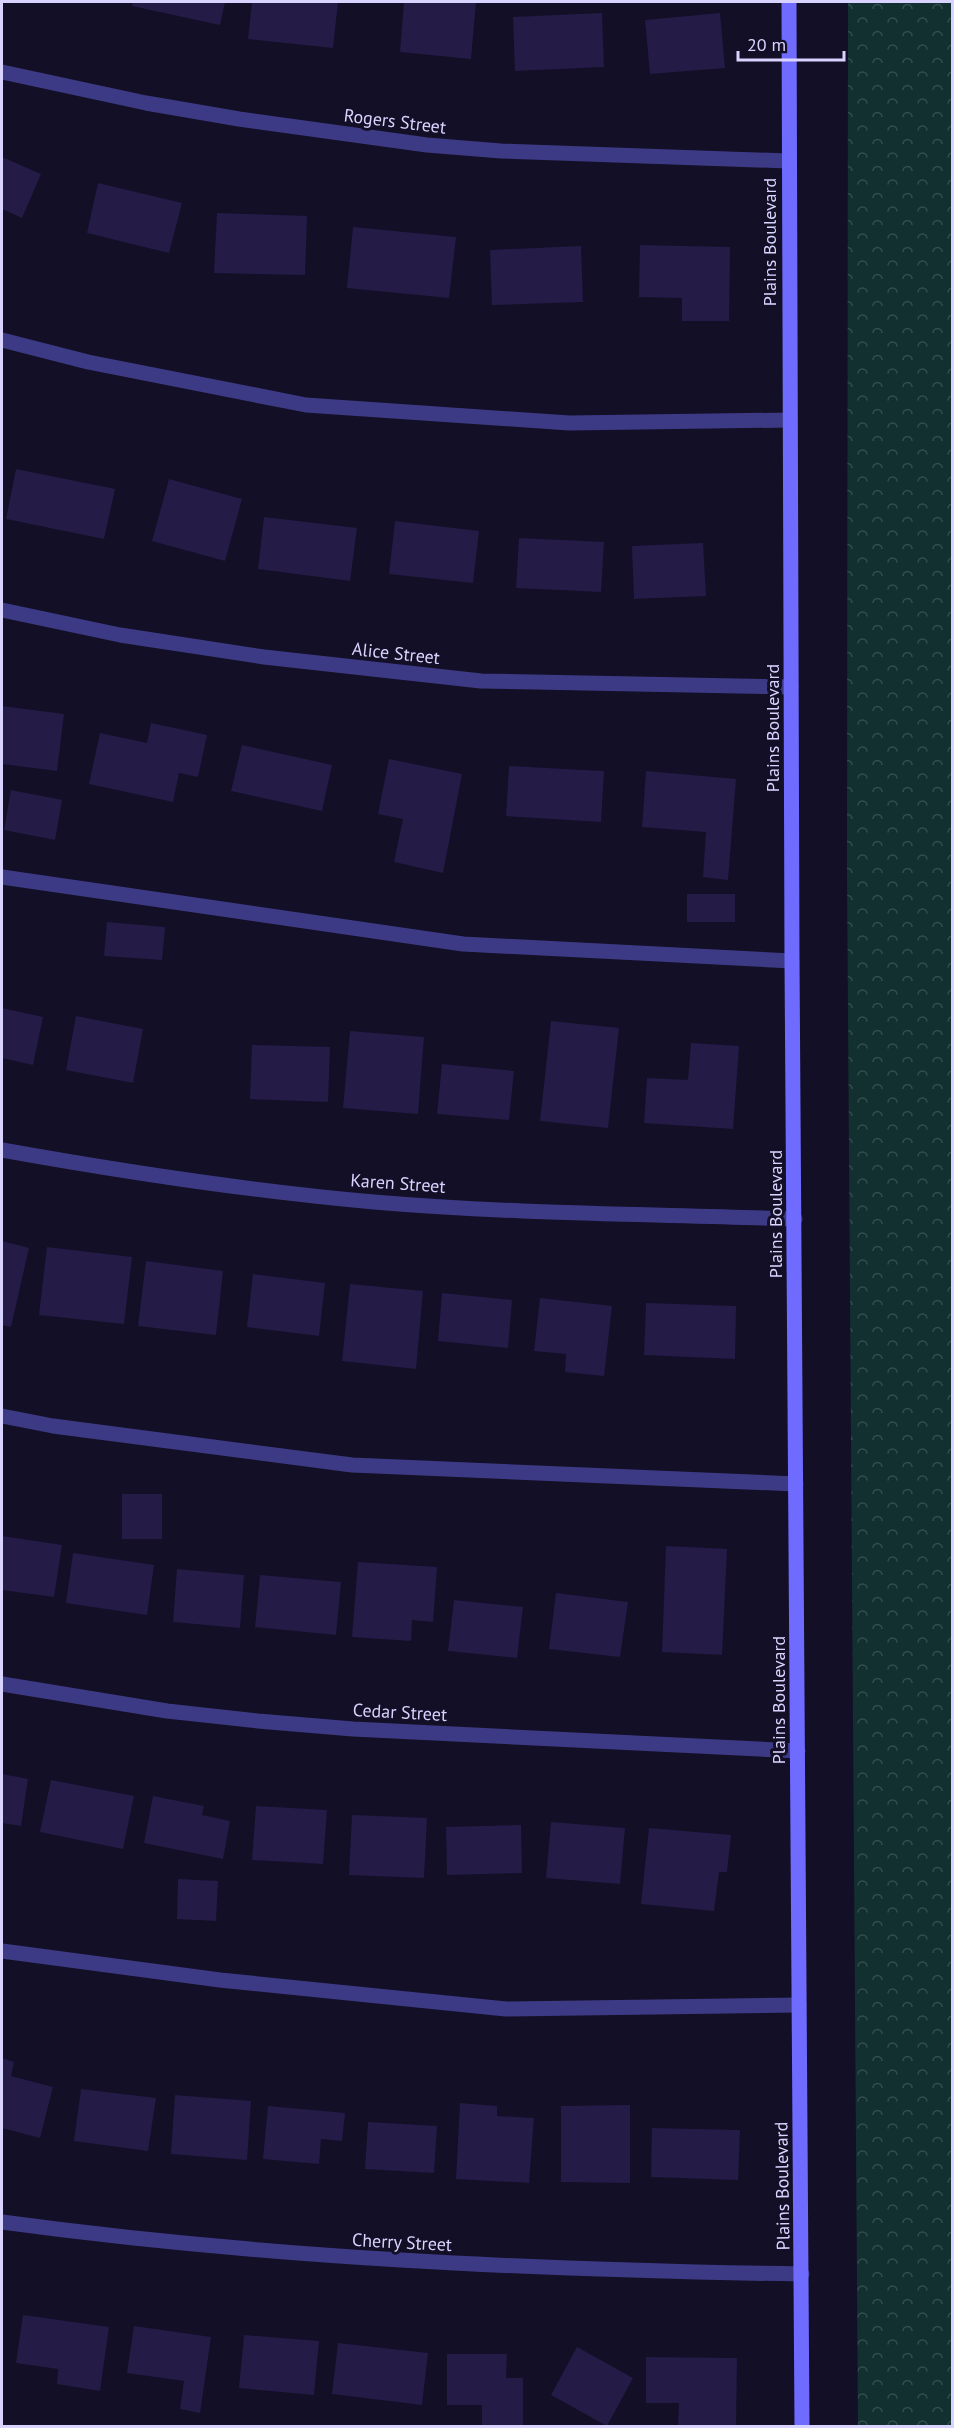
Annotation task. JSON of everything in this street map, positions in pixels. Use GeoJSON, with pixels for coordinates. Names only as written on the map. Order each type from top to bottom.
{"type":"FeatureCollection","features":[{"type":"Feature","properties":{"kind":"main road","name":"Plains Boulevard"},"geometry":{"type":"LineString","coordinates":[[789,2],[792,961],[802,2427]]}},
{"type":"Feature","properties":{"kind":"street","name":"Rogers Street"},"geometry":{"type":"LineString","coordinates":[[2,72],[239,119],[427,145],[501,151],[788,161]]}},
{"type":"Feature","properties":{"kind":"street"},"geometry":{"type":"LineString","coordinates":[[2,340],[88,362],[306,405],[569,423],[790,420]]}},
{"type":"Feature","properties":{"kind":"street","name":"Alice Street"},"geometry":{"type":"LineString","coordinates":[[2,610],[120,635],[264,657],[470,680],[791,687]]}},
{"type":"Feature","properties":{"kind":"street"},"geometry":{"type":"LineString","coordinates":[[2,877],[463,944],[792,961]]}},
{"type":"Feature","properties":{"kind":"street","name":"Karen Street"},"geometry":{"type":"LineString","coordinates":[[2,1150],[218,1185],[375,1202],[795,1219]]}},
{"type":"Feature","properties":{"kind":"street"},"geometry":{"type":"LineString","coordinates":[[2,1416],[65,1427],[352,1465],[796,1484]]}},
{"type":"Feature","properties":{"kind":"street","name":"Cedar Street"},"geometry":{"type":"LineString","coordinates":[[2,1684],[167,1711],[353,1729],[798,1751]]}},
{"type":"Feature","properties":{"kind":"street"},"geometry":{"type":"LineString","coordinates":[[2,1952],[220,1980],[506,2009],[799,2005]]}},
{"type":"Feature","properties":{"kind":"street","name":"Cherry Street"},"geometry":{"type":"LineString","coordinates":[[2,2222],[81,2233],[385,2261],[603,2271],[802,2274]]}},
{"type":"Feature","properties":{"kind":"green space"},"geometry":{"type":"Polygon","coordinates":[[[848,2],[952,2],[952,2426],[858,2426],[847,871],[848,2]]]}},
{"type":"Feature","properties":{"kind":"building"},"geometry":{"type":"Polygon","coordinates":[[[133,2],[225,2],[220,25],[132,6],[133,2]]]}},
{"type":"Feature","properties":{"kind":"building"},"geometry":{"type":"Polygon","coordinates":[[[252,2],[338,2],[333,48],[248,39],[252,2]]]}},
{"type":"Feature","properties":{"kind":"building"},"geometry":{"type":"Polygon","coordinates":[[[404,2],[476,2],[471,59],[400,52],[404,2]]]}},
{"type":"Feature","properties":{"kind":"building"},"geometry":{"type":"Polygon","coordinates":[[[602,13],[604,67],[515,71],[513,17],[602,13]]]}},
{"type":"Feature","properties":{"kind":"building"},"geometry":{"type":"Polygon","coordinates":[[[720,13],[725,68],[650,74],[645,20],[720,13]]]}},
{"type":"Feature","properties":{"kind":"building"},"geometry":{"type":"Polygon","coordinates":[[[2,157],[41,174],[22,218],[2,209],[2,157]]]}},
{"type":"Feature","properties":{"kind":"building"},"geometry":{"type":"Polygon","coordinates":[[[98,183],[182,203],[169,253],[87,233],[98,183]]]}},
{"type":"Feature","properties":{"kind":"building"},"geometry":{"type":"Polygon","coordinates":[[[217,213],[307,216],[305,275],[214,273],[217,213]]]}},
{"type":"Feature","properties":{"kind":"building"},"geometry":{"type":"Polygon","coordinates":[[[353,227],[456,237],[449,298],[347,288],[353,227]]]}},
{"type":"Feature","properties":{"kind":"building"},"geometry":{"type":"Polygon","coordinates":[[[640,245],[730,247],[729,321],[682,321],[682,298],[639,297],[640,245]]]}},
{"type":"Feature","properties":{"kind":"building"},"geometry":{"type":"Polygon","coordinates":[[[581,246],[583,302],[492,305],[490,250],[581,246]]]}},
{"type":"Feature","properties":{"kind":"building"},"geometry":{"type":"Polygon","coordinates":[[[16,469],[115,489],[104,539],[6,519],[16,469]]]}},
{"type":"Feature","properties":{"kind":"building"},"geometry":{"type":"Polygon","coordinates":[[[169,479],[242,499],[225,561],[152,541],[169,479]]]}},
{"type":"Feature","properties":{"kind":"building"},"geometry":{"type":"Polygon","coordinates":[[[264,517],[357,528],[350,581],[258,569],[264,517]]]}},
{"type":"Feature","properties":{"kind":"building"},"geometry":{"type":"Polygon","coordinates":[[[395,521],[479,531],[473,583],[389,574],[395,521]]]}},
{"type":"Feature","properties":{"kind":"building"},"geometry":{"type":"Polygon","coordinates":[[[519,538],[604,542],[601,592],[516,588],[519,538]]]}},
{"type":"Feature","properties":{"kind":"building"},"geometry":{"type":"Polygon","coordinates":[[[703,543],[706,596],[634,599],[632,546],[703,543]]]}},
{"type":"Feature","properties":{"kind":"building"},"geometry":{"type":"Polygon","coordinates":[[[2,706],[64,714],[57,771],[2,764],[2,706]]]}},
{"type":"Feature","properties":{"kind":"building"},"geometry":{"type":"Polygon","coordinates":[[[151,723],[207,735],[198,777],[179,773],[173,802],[89,784],[100,733],[147,743],[151,723]]]}},
{"type":"Feature","properties":{"kind":"building"},"geometry":{"type":"Polygon","coordinates":[[[242,745],[332,765],[322,811],[231,791],[242,745]]]}},
{"type":"Feature","properties":{"kind":"building"},"geometry":{"type":"Polygon","coordinates":[[[389,759],[462,774],[443,873],[394,862],[403,819],[378,814],[389,759]]]}},
{"type":"Feature","properties":{"kind":"building"},"geometry":{"type":"Polygon","coordinates":[[[509,766],[604,771],[601,822],[506,816],[509,766]]]}},
{"type":"Feature","properties":{"kind":"building"},"geometry":{"type":"Polygon","coordinates":[[[646,771],[736,779],[728,880],[703,877],[706,832],[642,827],[646,771]]]}},
{"type":"Feature","properties":{"kind":"building"},"geometry":{"type":"Polygon","coordinates":[[[11,790],[62,800],[55,840],[4,830],[11,790]]]}},
{"type":"Feature","properties":{"kind":"building"},"geometry":{"type":"Polygon","coordinates":[[[687,894],[735,894],[735,922],[687,922],[687,894]]]}},
{"type":"Feature","properties":{"kind":"building"},"geometry":{"type":"Polygon","coordinates":[[[107,922],[165,927],[162,960],[104,956],[107,922]]]}},
{"type":"Feature","properties":{"kind":"building"},"geometry":{"type":"Polygon","coordinates":[[[2,1008],[43,1017],[33,1065],[2,1058],[2,1008]]]}},
{"type":"Feature","properties":{"kind":"building"},"geometry":{"type":"Polygon","coordinates":[[[76,1016],[143,1029],[133,1083],[66,1070],[76,1016]]]}},
{"type":"Feature","properties":{"kind":"building"},"geometry":{"type":"Polygon","coordinates":[[[551,1021],[619,1028],[608,1128],[540,1121],[551,1021]]]}},
{"type":"Feature","properties":{"kind":"building"},"geometry":{"type":"Polygon","coordinates":[[[350,1031],[424,1037],[418,1114],[343,1108],[350,1031]]]}},
{"type":"Feature","properties":{"kind":"building"},"geometry":{"type":"Polygon","coordinates":[[[691,1043],[739,1046],[733,1129],[644,1123],[647,1078],[688,1080],[691,1043]]]}},
{"type":"Feature","properties":{"kind":"building"},"geometry":{"type":"Polygon","coordinates":[[[252,1045],[330,1047],[328,1102],[250,1099],[252,1045]]]}},
{"type":"Feature","properties":{"kind":"building"},"geometry":{"type":"Polygon","coordinates":[[[442,1064],[514,1071],[509,1120],[437,1114],[442,1064]]]}},
{"type":"Feature","properties":{"kind":"building"},"geometry":{"type":"Polygon","coordinates":[[[2,1241],[29,1248],[11,1327],[2,1325],[2,1241]]]}},
{"type":"Feature","properties":{"kind":"building"},"geometry":{"type":"Polygon","coordinates":[[[47,1247],[132,1257],[124,1324],[39,1315],[47,1247]]]}},
{"type":"Feature","properties":{"kind":"building"},"geometry":{"type":"Polygon","coordinates":[[[146,1261],[223,1271],[216,1335],[138,1326],[146,1261]]]}},
{"type":"Feature","properties":{"kind":"building"},"geometry":{"type":"Polygon","coordinates":[[[253,1274],[325,1283],[319,1336],[247,1327],[253,1274]]]}},
{"type":"Feature","properties":{"kind":"building"},"geometry":{"type":"Polygon","coordinates":[[[350,1284],[423,1291],[416,1369],[342,1361],[350,1284]]]}},
{"type":"Feature","properties":{"kind":"building"},"geometry":{"type":"Polygon","coordinates":[[[442,1293],[512,1300],[508,1348],[438,1341],[442,1293]]]}},
{"type":"Feature","properties":{"kind":"building"},"geometry":{"type":"Polygon","coordinates":[[[540,1298],[612,1306],[604,1376],[565,1372],[566,1354],[534,1351],[540,1298]]]}},
{"type":"Feature","properties":{"kind":"building"},"geometry":{"type":"Polygon","coordinates":[[[646,1303],[736,1306],[735,1359],[644,1355],[646,1303]]]}},
{"type":"Feature","properties":{"kind":"building"},"geometry":{"type":"Polygon","coordinates":[[[122,1494],[162,1494],[162,1539],[122,1539],[122,1494]]]}},
{"type":"Feature","properties":{"kind":"building"},"geometry":{"type":"Polygon","coordinates":[[[2,1536],[62,1545],[54,1597],[2,1590],[2,1536]]]}},
{"type":"Feature","properties":{"kind":"building"},"geometry":{"type":"Polygon","coordinates":[[[666,1546],[727,1549],[722,1655],[662,1652],[666,1546]]]}},
{"type":"Feature","properties":{"kind":"building"},"geometry":{"type":"Polygon","coordinates":[[[73,1553],[154,1565],[147,1615],[66,1603],[73,1553]]]}},
{"type":"Feature","properties":{"kind":"building"},"geometry":{"type":"Polygon","coordinates":[[[358,1562],[437,1567],[433,1622],[412,1620],[411,1641],[352,1637],[358,1562]]]}},
{"type":"Feature","properties":{"kind":"building"},"geometry":{"type":"Polygon","coordinates":[[[177,1569],[244,1575],[240,1628],[173,1622],[177,1569]]]}},
{"type":"Feature","properties":{"kind":"building"},"geometry":{"type":"Polygon","coordinates":[[[260,1575],[341,1582],[336,1635],[255,1627],[260,1575]]]}},
{"type":"Feature","properties":{"kind":"building"},"geometry":{"type":"Polygon","coordinates":[[[556,1593],[628,1602],[620,1657],[549,1649],[556,1593]]]}},
{"type":"Feature","properties":{"kind":"building"},"geometry":{"type":"Polygon","coordinates":[[[454,1600],[523,1607],[517,1658],[448,1651],[454,1600]]]}},
{"type":"Feature","properties":{"kind":"building"},"geometry":{"type":"Polygon","coordinates":[[[2,1774],[28,1779],[21,1826],[2,1823],[2,1774]]]}},
{"type":"Feature","properties":{"kind":"building"},"geometry":{"type":"Polygon","coordinates":[[[51,1780],[134,1796],[123,1849],[40,1832],[51,1780]]]}},
{"type":"Feature","properties":{"kind":"building"},"geometry":{"type":"Polygon","coordinates":[[[153,1796],[204,1806],[202,1815],[230,1821],[223,1859],[144,1843],[153,1796]]]}},
{"type":"Feature","properties":{"kind":"building"},"geometry":{"type":"Polygon","coordinates":[[[256,1806],[327,1810],[323,1864],[252,1860],[256,1806]]]}},
{"type":"Feature","properties":{"kind":"building"},"geometry":{"type":"Polygon","coordinates":[[[352,1815],[427,1818],[424,1878],[349,1875],[352,1815]]]}},
{"type":"Feature","properties":{"kind":"building"},"geometry":{"type":"Polygon","coordinates":[[[551,1822],[625,1828],[620,1884],[546,1878],[551,1822]]]}},
{"type":"Feature","properties":{"kind":"building"},"geometry":{"type":"Polygon","coordinates":[[[521,1825],[522,1873],[447,1875],[446,1827],[521,1825]]]}},
{"type":"Feature","properties":{"kind":"building"},"geometry":{"type":"Polygon","coordinates":[[[649,1828],[731,1835],[727,1872],[719,1872],[714,1911],[641,1904],[649,1828]]]}},
{"type":"Feature","properties":{"kind":"building"},"geometry":{"type":"Polygon","coordinates":[[[178,1879],[218,1881],[216,1921],[177,1919],[178,1879]]]}},
{"type":"Feature","properties":{"kind":"building"},"geometry":{"type":"Polygon","coordinates":[[[2,2058],[14,2062],[11,2076],[53,2087],[40,2138],[2,2128],[2,2058]]]}},
{"type":"Feature","properties":{"kind":"building"},"geometry":{"type":"Polygon","coordinates":[[[81,2089],[156,2098],[148,2151],[74,2141],[81,2089]]]}},
{"type":"Feature","properties":{"kind":"building"},"geometry":{"type":"Polygon","coordinates":[[[175,2095],[251,2101],[247,2160],[171,2154],[175,2095]]]}},
{"type":"Feature","properties":{"kind":"building"},"geometry":{"type":"Polygon","coordinates":[[[460,2103],[497,2106],[497,2116],[534,2118],[529,2183],[456,2179],[460,2103]]]}},
{"type":"Feature","properties":{"kind":"building"},"geometry":{"type":"Polygon","coordinates":[[[630,2105],[630,2183],[561,2182],[561,2106],[630,2105]]]}},
{"type":"Feature","properties":{"kind":"building"},"geometry":{"type":"Polygon","coordinates":[[[268,2106],[345,2113],[342,2141],[321,2139],[319,2164],[263,2159],[268,2106]]]}},
{"type":"Feature","properties":{"kind":"building"},"geometry":{"type":"Polygon","coordinates":[[[368,2122],[437,2126],[434,2173],[365,2169],[368,2122]]]}},
{"type":"Feature","properties":{"kind":"building"},"geometry":{"type":"Polygon","coordinates":[[[652,2128],[740,2130],[738,2180],[651,2177],[652,2128]]]}},
{"type":"Feature","properties":{"kind":"building"},"geometry":{"type":"Polygon","coordinates":[[[23,2315],[109,2327],[100,2391],[57,2384],[58,2369],[16,2363],[23,2315]]]}},
{"type":"Feature","properties":{"kind":"building"},"geometry":{"type":"Polygon","coordinates":[[[134,2326],[211,2337],[200,2413],[180,2409],[184,2381],[127,2373],[134,2326]]]}},
{"type":"Feature","properties":{"kind":"building"},"geometry":{"type":"Polygon","coordinates":[[[244,2335],[319,2341],[314,2395],[239,2388],[244,2335]]]}},
{"type":"Feature","properties":{"kind":"building"},"geometry":{"type":"Polygon","coordinates":[[[338,2343],[428,2353],[422,2405],[332,2394],[338,2343]]]}},
{"type":"Feature","properties":{"kind":"building"},"geometry":{"type":"Polygon","coordinates":[[[577,2347],[633,2378],[607,2426],[551,2395],[577,2347]]]}},
{"type":"Feature","properties":{"kind":"building"},"geometry":{"type":"Polygon","coordinates":[[[447,2354],[507,2354],[506,2378],[523,2378],[523,2426],[482,2426],[482,2405],[447,2405],[447,2354]]]}},
{"type":"Feature","properties":{"kind":"building"},"geometry":{"type":"Polygon","coordinates":[[[646,2357],[737,2358],[736,2426],[678,2426],[679,2403],[646,2403],[646,2357]]]}}]}
